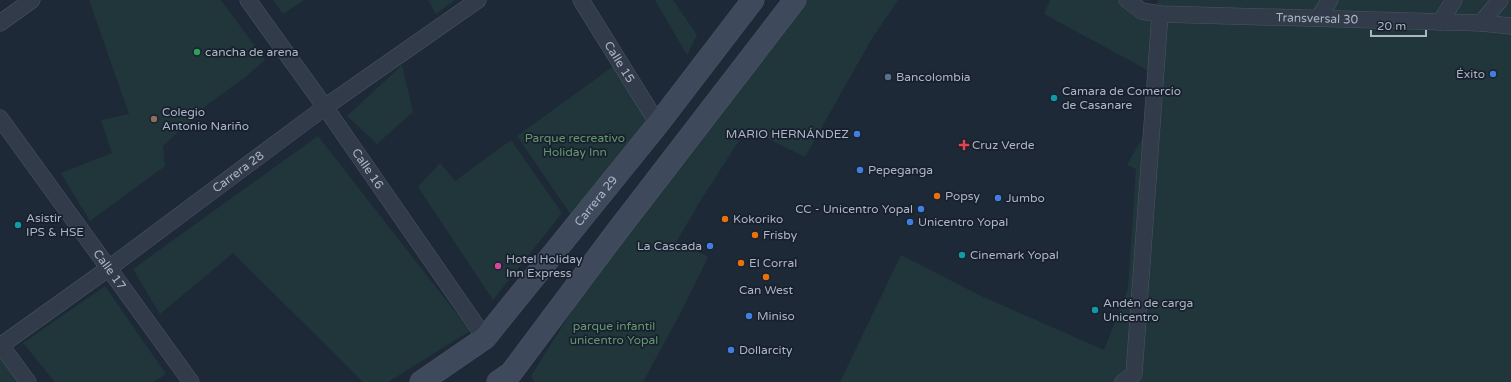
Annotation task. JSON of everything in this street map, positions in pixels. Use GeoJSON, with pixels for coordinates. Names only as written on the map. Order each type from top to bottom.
{"type":"FeatureCollection","features":[{"type":"Feature","properties":{"kind":"main road","name":"Carrera 29"},"geometry":{"type":"LineString","coordinates":[[421,382],[485,338],[658,124],[753,0]]}},
{"type":"Feature","properties":{"kind":"main road"},"geometry":{"type":"LineString","coordinates":[[509,379],[597,258],[795,0]]}},
{"type":"Feature","properties":{"kind":"street"},"geometry":{"type":"LineString","coordinates":[[0,22],[32,0]]}},
{"type":"Feature","properties":{"kind":"street","name":"Calle 16"},"geometry":{"type":"LineString","coordinates":[[248,0],[325,107],[485,338]]}},
{"type":"Feature","properties":{"kind":"street","name":"Carrera 28"},"geometry":{"type":"LineString","coordinates":[[0,345],[110,268],[325,107],[478,0]]}},
{"type":"Feature","properties":{"kind":"street","name":"Calle 15"},"geometry":{"type":"LineString","coordinates":[[581,0],[658,124]]}},
{"type":"Feature","properties":{"kind":"street","name":"Transversal 30"},"geometry":{"type":"LineString","coordinates":[[1127,0],[1145,5],[1160,14],[1481,23],[1511,26]]}},
{"type":"Feature","properties":{"kind":"street"},"geometry":{"type":"LineString","coordinates":[[1318,18],[1330,0]]}},
{"type":"Feature","properties":{"kind":"street"},"geometry":{"type":"LineString","coordinates":[[1440,22],[1454,0]]}},
{"type":"Feature","properties":{"kind":"street"},"geometry":{"type":"LineString","coordinates":[[1481,23],[1500,0]]}},
{"type":"Feature","properties":{"kind":"street"},"geometry":{"type":"LineString","coordinates":[[1128,378],[1160,14]]}},
{"type":"Feature","properties":{"kind":"street","name":"Calle 17"},"geometry":{"type":"LineString","coordinates":[[0,118],[191,382]]}},
{"type":"Feature","properties":{"kind":"street"},"geometry":{"type":"LineString","coordinates":[[0,345],[28,382]]}},
{"type":"Feature","properties":{"kind":"green space"},"geometry":{"type":"Polygon","coordinates":[[[89,0],[221,0],[265,60],[243,79],[208,104],[163,146],[165,166],[90,221],[61,173],[112,153],[101,120],[129,114],[89,0]]]}},
{"type":"Feature","properties":{"kind":"green space"},"geometry":{"type":"Polygon","coordinates":[[[273,0],[304,0],[283,14],[273,0]]]}},
{"type":"Feature","properties":{"kind":"green space"},"geometry":{"type":"Polygon","coordinates":[[[428,0],[455,0],[436,14],[428,0]]]}},
{"type":"Feature","properties":{"kind":"green space"},"geometry":{"type":"Polygon","coordinates":[[[655,0],[673,0],[697,35],[687,55],[655,0]]]}},
{"type":"Feature","properties":{"kind":"green space","name":"parque infantil unicentro Yopal"},"geometry":{"type":"Polygon","coordinates":[[[804,0],[898,0],[871,40],[805,157],[747,128],[699,203],[677,241],[708,257],[681,312],[643,382],[535,382],[531,376],[600,266],[804,0]]]}},
{"type":"Feature","properties":{"kind":"green space"},"geometry":{"type":"Polygon","coordinates":[[[1050,0],[1118,0],[1139,15],[1150,13],[1159,0],[1511,0],[1511,382],[840,382],[901,255],[981,296],[1104,350],[1128,288],[1136,169],[1127,165],[1146,132],[1151,72],[1044,14],[1050,0]]]}},
{"type":"Feature","properties":{"kind":"green space"},"geometry":{"type":"Polygon","coordinates":[[[402,65],[413,112],[377,144],[347,116],[402,65]]]}},
{"type":"Feature","properties":{"kind":"green space","name":"Parque recreativo Holiday Inn"},"geometry":{"type":"Polygon","coordinates":[[[615,65],[651,118],[571,215],[517,136],[615,65]]]}},
{"type":"Feature","properties":{"kind":"green space"},"geometry":{"type":"Polygon","coordinates":[[[318,136],[470,331],[388,382],[363,382],[233,253],[160,314],[133,269],[318,136]]]}},
{"type":"Feature","properties":{"kind":"green space"},"geometry":{"type":"Polygon","coordinates":[[[511,140],[562,213],[493,300],[418,187],[440,163],[455,181],[511,140]]]}},
{"type":"Feature","properties":{"kind":"green space"},"geometry":{"type":"Polygon","coordinates":[[[105,286],[166,374],[154,382],[55,382],[23,343],[105,286]]]}},
{"type":"Feature","properties":{"kind":"green space"},"geometry":{"type":"Polygon","coordinates":[[[0,357],[24,382],[0,382],[0,357]]]}},
{"type":"Feature","properties":{"kind":"place","name":"cancha de arena"},"geometry":{"type":"Point","coordinates":[197,52]}},
{"type":"Feature","properties":{"kind":"place","name":"Éxito"},"geometry":{"type":"Point","coordinates":[1493,74]}},
{"type":"Feature","properties":{"kind":"place","name":"Bancolombia"},"geometry":{"type":"Point","coordinates":[888,77]}},
{"type":"Feature","properties":{"kind":"place","name":"Camara de Comercio de Casanare"},"geometry":{"type":"Point","coordinates":[1054,98]}},
{"type":"Feature","properties":{"kind":"place","name":"Colegio Antonio Nariño"},"geometry":{"type":"Point","coordinates":[154,119]}},
{"type":"Feature","properties":{"kind":"place","name":"MARIO HERNÁNDEZ"},"geometry":{"type":"Point","coordinates":[857,134]}},
{"type":"Feature","properties":{"kind":"place","name":"Cruz Verde"},"geometry":{"type":"Point","coordinates":[964,145]}},
{"type":"Feature","properties":{"kind":"place","name":"Pepeganga"},"geometry":{"type":"Point","coordinates":[860,170]}},
{"type":"Feature","properties":{"kind":"place","name":"Popsy"},"geometry":{"type":"Point","coordinates":[937,196]}},
{"type":"Feature","properties":{"kind":"place","name":"Jumbo"},"geometry":{"type":"Point","coordinates":[998,198]}},
{"type":"Feature","properties":{"kind":"place","name":"CC - Unicentro Yopal"},"geometry":{"type":"Point","coordinates":[921,209]}},
{"type":"Feature","properties":{"kind":"place","name":"Kokoriko"},"geometry":{"type":"Point","coordinates":[725,219]}},
{"type":"Feature","properties":{"kind":"place","name":"Unicentro Yopal"},"geometry":{"type":"Point","coordinates":[910,222]}},
{"type":"Feature","properties":{"kind":"place","name":"Asistir IPS & HSE"},"geometry":{"type":"Point","coordinates":[18,225]}},
{"type":"Feature","properties":{"kind":"place","name":"Frisby"},"geometry":{"type":"Point","coordinates":[755,235]}},
{"type":"Feature","properties":{"kind":"place","name":"La Cascada"},"geometry":{"type":"Point","coordinates":[710,246]}},
{"type":"Feature","properties":{"kind":"place","name":"Cinemark Yopal"},"geometry":{"type":"Point","coordinates":[962,255]}},
{"type":"Feature","properties":{"kind":"place","name":"El Corral"},"geometry":{"type":"Point","coordinates":[741,263]}},
{"type":"Feature","properties":{"kind":"place","name":"Hotel Holiday Inn Express"},"geometry":{"type":"Point","coordinates":[498,266]}},
{"type":"Feature","properties":{"kind":"place","name":"Can West"},"geometry":{"type":"Point","coordinates":[766,277]}},
{"type":"Feature","properties":{"kind":"place","name":"Andén de carga Unicentro"},"geometry":{"type":"Point","coordinates":[1095,310]}},
{"type":"Feature","properties":{"kind":"place","name":"Miniso"},"geometry":{"type":"Point","coordinates":[749,316]}},
{"type":"Feature","properties":{"kind":"place","name":"Dollarcity"},"geometry":{"type":"Point","coordinates":[731,350]}}]}
